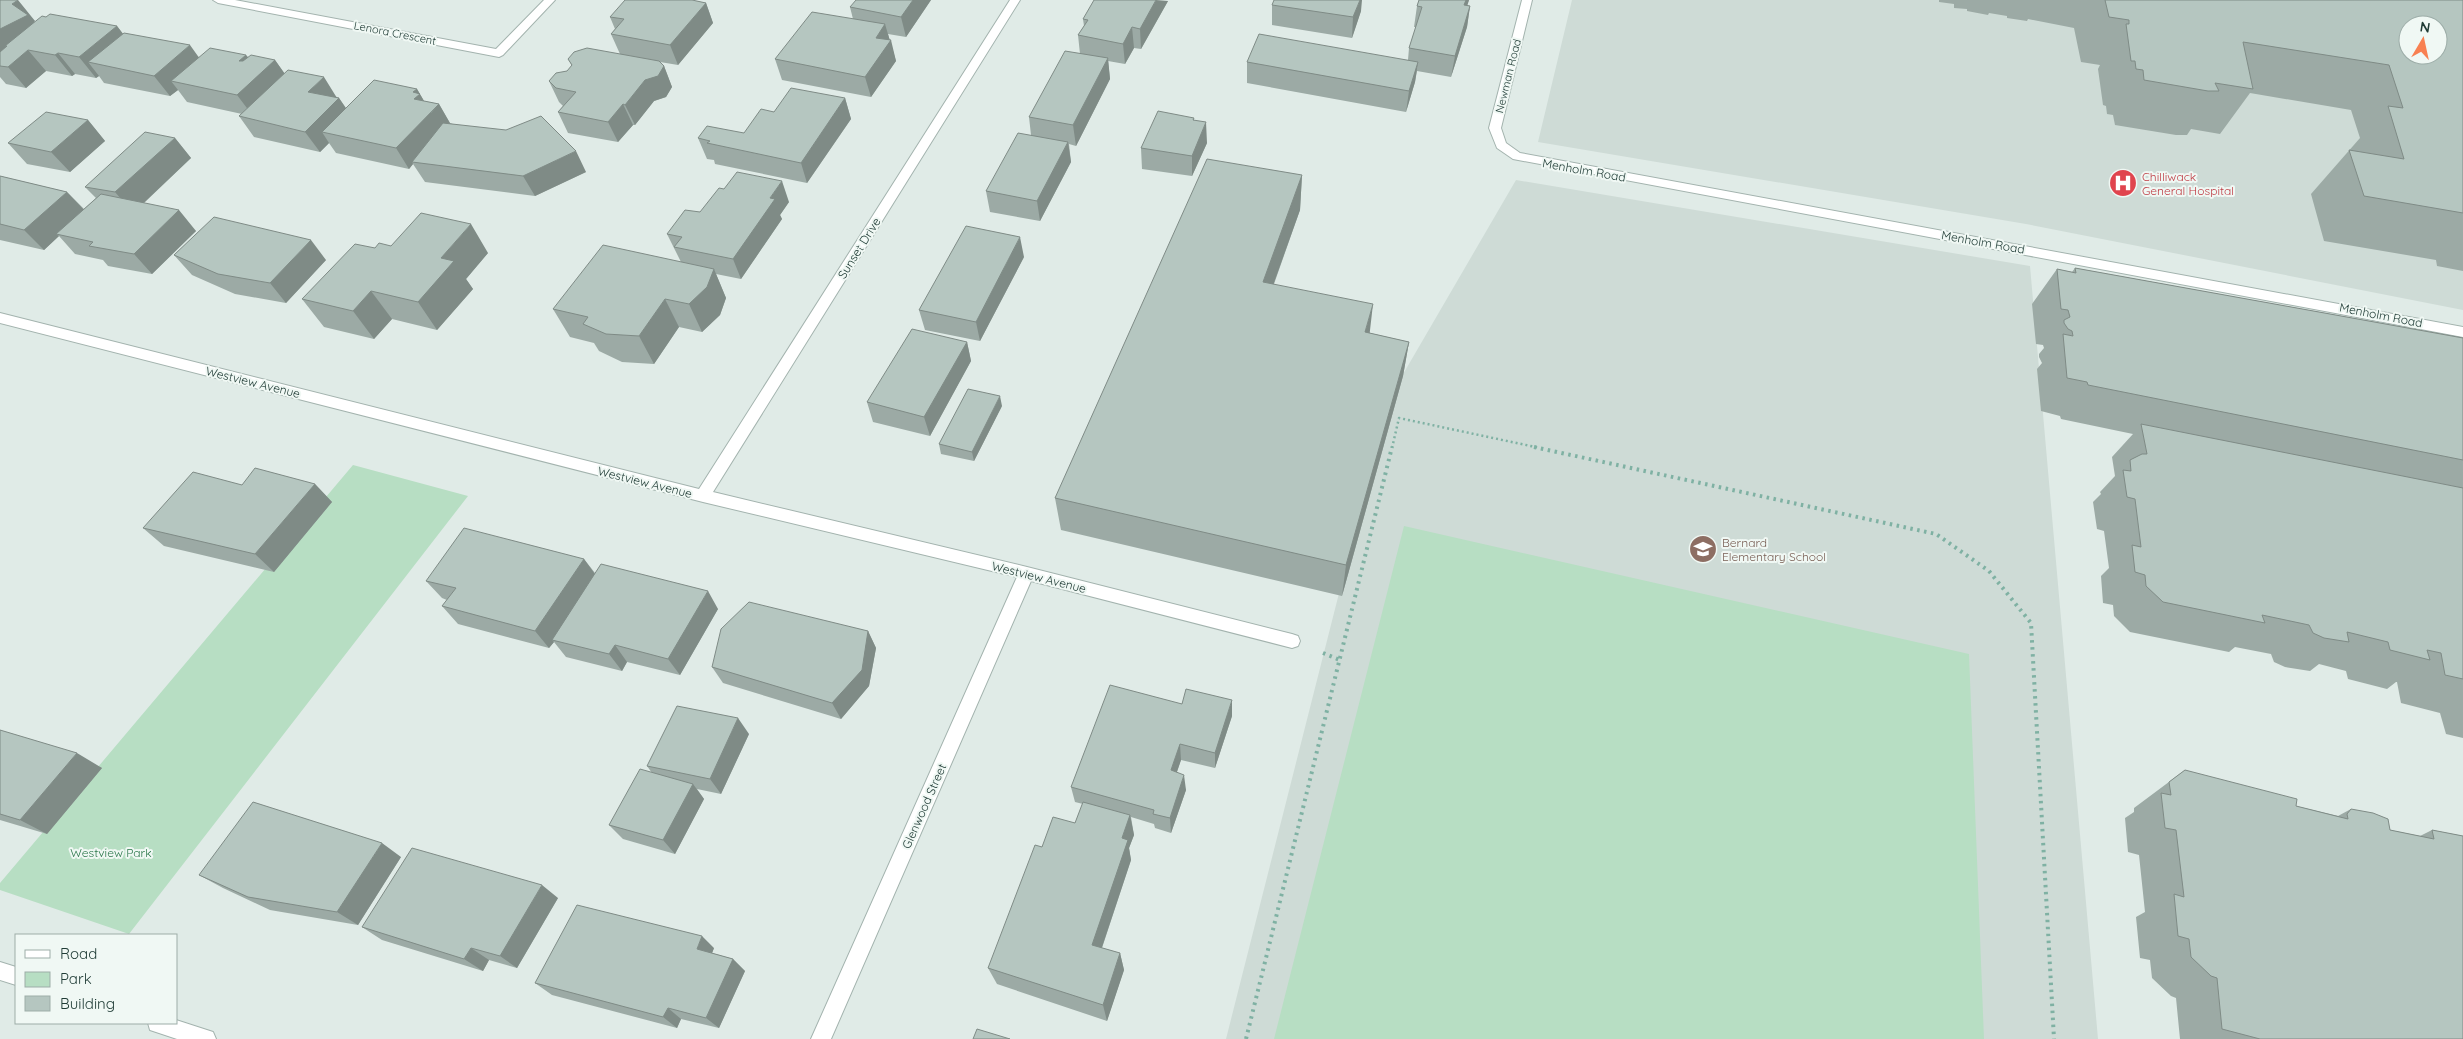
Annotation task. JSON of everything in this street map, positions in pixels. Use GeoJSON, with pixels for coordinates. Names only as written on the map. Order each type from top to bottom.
{"type":"FeatureCollection","features":[{"type":"Feature","properties":{"kind":"street","name":"Lenora Crescent"},"geometry":{"type":"LineString","coordinates":[[218,0],[499,52],[550,0]]}},
{"type":"Feature","properties":{"kind":"street","name":"Sunset Drive"},"geometry":{"type":"LineString","coordinates":[[703,496],[1015,0]]}},
{"type":"Feature","properties":{"kind":"street","name":"Newman Road"},"geometry":{"type":"LineString","coordinates":[[1504,149],[1496,140],[1495,128],[1527,0]]}},
{"type":"Feature","properties":{"kind":"street","name":"Menholm Road"},"geometry":{"type":"LineString","coordinates":[[1504,149],[1517,156],[1543,162],[2463,332]]}},
{"type":"Feature","properties":{"kind":"street","name":"Westview Avenue"},"geometry":{"type":"LineString","coordinates":[[0,318],[703,496],[1027,573],[1292,641]]}},
{"type":"Feature","properties":{"kind":"street","name":"Glenwood Street"},"geometry":{"type":"LineString","coordinates":[[821,1039],[1027,573]]}},
{"type":"Feature","properties":{"kind":"street"},"geometry":{"type":"LineString","coordinates":[[0,971],[15,976]]}},
{"type":"Feature","properties":{"kind":"street"},"geometry":{"type":"LineString","coordinates":[[160,1024],[206,1039]]}},
{"type":"Feature","properties":{"kind":"path"},"geometry":{"type":"LineString","coordinates":[[1246,1039],[1400,418],[1936,534],[1990,571],[2031,623],[2054,1039]]}},
{"type":"Feature","properties":{"kind":"shaded area","name":"Chilliwack General Hospital"},"geometry":{"type":"Polygon","coordinates":[[[1572,0],[2463,0],[2463,310],[2026,224],[1538,142],[1572,0]]]}},
{"type":"Feature","properties":{"kind":"shaded area","name":"Bernard Elementary School"},"geometry":{"type":"Polygon","coordinates":[[[1516,180],[2030,266],[2098,1039],[1226,1039],[1388,400],[1516,180]]]}},
{"type":"Feature","properties":{"kind":"green space","name":"Westview Park"},"geometry":{"type":"Polygon","coordinates":[[[353,465],[468,496],[129,934],[0,890],[0,883],[353,465]]]}},
{"type":"Feature","properties":{"kind":"green space"},"geometry":{"type":"Polygon","coordinates":[[[1404,526],[1969,654],[1984,1039],[1274,1039],[1404,526]]]}},
{"type":"Feature","properties":{"kind":"building"},"geometry":{"type":"Polygon","coordinates":[[[0,0],[18,0],[12,4],[28,15],[0,29],[0,0]]]}},
{"type":"Feature","properties":{"kind":"building"},"geometry":{"type":"Polygon","coordinates":[[[625,0],[692,0],[706,3],[670,45],[611,34],[624,19],[610,17],[625,0]]]}},
{"type":"Feature","properties":{"kind":"building"},"geometry":{"type":"Polygon","coordinates":[[[856,0],[913,0],[901,17],[850,7],[856,0]]]}},
{"type":"Feature","properties":{"kind":"building"},"geometry":{"type":"Polygon","coordinates":[[[1094,0],[1156,0],[1140,29],[1132,27],[1123,44],[1078,35],[1088,20],[1083,19],[1094,0]]]}},
{"type":"Feature","properties":{"kind":"building"},"geometry":{"type":"Polygon","coordinates":[[[1274,0],[1360,0],[1353,17],[1272,5],[1274,0]]]}},
{"type":"Feature","properties":{"kind":"building"},"geometry":{"type":"Polygon","coordinates":[[[1419,0],[1466,0],[1464,5],[1470,6],[1455,56],[1409,48],[1422,7],[1417,6],[1419,0]]]}},
{"type":"Feature","properties":{"kind":"building"},"geometry":{"type":"Polygon","coordinates":[[[2105,0],[2463,0],[2463,213],[2364,196],[2349,150],[2404,159],[2388,106],[2403,108],[2389,65],[2243,42],[2253,89],[2215,83],[2219,91],[2208,91],[2144,80],[2143,70],[2136,69],[2135,61],[2131,61],[2126,24],[2129,24],[2129,20],[2109,17],[2105,0]]]}},
{"type":"Feature","properties":{"kind":"building"},"geometry":{"type":"Polygon","coordinates":[[[812,12],[885,24],[876,38],[891,40],[865,77],[775,59],[812,12]]]}},
{"type":"Feature","properties":{"kind":"building"},"geometry":{"type":"Polygon","coordinates":[[[50,14],[117,26],[79,57],[28,50],[8,67],[0,66],[0,52],[7,46],[5,46],[42,16],[46,17],[50,14]]]}},
{"type":"Feature","properties":{"kind":"building"},"geometry":{"type":"Polygon","coordinates":[[[124,33],[190,45],[154,76],[88,62],[124,33]]]}},
{"type":"Feature","properties":{"kind":"building"},"geometry":{"type":"Polygon","coordinates":[[[1259,34],[1418,62],[1409,91],[1247,62],[1259,34]]]}},
{"type":"Feature","properties":{"kind":"building"},"geometry":{"type":"Polygon","coordinates":[[[210,48],[246,55],[239,61],[243,61],[251,55],[275,60],[237,95],[171,81],[210,48]]]}},
{"type":"Feature","properties":{"kind":"building"},"geometry":{"type":"Polygon","coordinates":[[[587,48],[659,61],[664,66],[658,76],[645,80],[625,105],[623,104],[608,122],[558,112],[576,92],[556,88],[549,81],[556,73],[567,71],[572,65],[568,59],[574,52],[587,48]]]}},
{"type":"Feature","properties":{"kind":"building"},"geometry":{"type":"Polygon","coordinates":[[[1065,51],[1108,58],[1073,125],[1029,117],[1065,51]]]}},
{"type":"Feature","properties":{"kind":"building"},"geometry":{"type":"Polygon","coordinates":[[[288,70],[324,77],[308,92],[339,98],[305,132],[239,116],[288,70]]]}},
{"type":"Feature","properties":{"kind":"building"},"geometry":{"type":"Polygon","coordinates":[[[374,80],[417,89],[413,92],[420,94],[414,99],[439,104],[396,148],[322,132],[374,80]]]}},
{"type":"Feature","properties":{"kind":"building"},"geometry":{"type":"Polygon","coordinates":[[[791,88],[845,98],[801,163],[707,143],[710,141],[698,138],[707,126],[744,133],[761,109],[774,112],[791,88]]]}},
{"type":"Feature","properties":{"kind":"building"},"geometry":{"type":"Polygon","coordinates":[[[1158,111],[1206,122],[1192,156],[1141,148],[1158,111]]]}},
{"type":"Feature","properties":{"kind":"building"},"geometry":{"type":"Polygon","coordinates":[[[46,112],[88,120],[51,152],[8,143],[46,112]]]}},
{"type":"Feature","properties":{"kind":"building"},"geometry":{"type":"Polygon","coordinates":[[[541,116],[576,151],[523,176],[412,162],[443,123],[506,130],[541,116]]]}},
{"type":"Feature","properties":{"kind":"building"},"geometry":{"type":"Polygon","coordinates":[[[145,132],[175,138],[115,192],[85,187],[145,132]]]}},
{"type":"Feature","properties":{"kind":"building"},"geometry":{"type":"Polygon","coordinates":[[[1018,133],[1068,142],[1037,201],[986,191],[1018,133]]]}},
{"type":"Feature","properties":{"kind":"building"},"geometry":{"type":"Polygon","coordinates":[[[1207,159],[1302,175],[1263,282],[1373,304],[1365,332],[1409,342],[1346,565],[1055,498],[1207,159]]]}},
{"type":"Feature","properties":{"kind":"building"},"geometry":{"type":"Polygon","coordinates":[[[737,172],[782,181],[770,198],[775,199],[733,259],[674,247],[682,237],[667,234],[685,210],[700,212],[719,188],[724,189],[737,172]]]}},
{"type":"Feature","properties":{"kind":"building"},"geometry":{"type":"Polygon","coordinates":[[[0,176],[67,192],[24,230],[0,224],[0,176]]]}},
{"type":"Feature","properties":{"kind":"building"},"geometry":{"type":"Polygon","coordinates":[[[101,194],[179,210],[134,254],[89,246],[93,242],[56,234],[101,194]]]}},
{"type":"Feature","properties":{"kind":"building"},"geometry":{"type":"Polygon","coordinates":[[[421,213],[471,224],[441,258],[454,261],[418,302],[371,291],[353,311],[302,299],[355,244],[375,248],[379,243],[391,246],[421,213]]]}},
{"type":"Feature","properties":{"kind":"building"},"geometry":{"type":"Polygon","coordinates":[[[214,217],[311,240],[270,283],[218,274],[174,255],[214,217]]]}},
{"type":"Feature","properties":{"kind":"building"},"geometry":{"type":"Polygon","coordinates":[[[966,226],[1020,237],[976,322],[919,310],[966,226]]]}},
{"type":"Feature","properties":{"kind":"building"},"geometry":{"type":"Polygon","coordinates":[[[603,245],[714,269],[707,287],[689,304],[665,299],[639,336],[606,334],[583,324],[588,317],[553,309],[603,245]]]}},
{"type":"Feature","properties":{"kind":"building"},"geometry":{"type":"Polygon","coordinates":[[[2075,268],[2463,338],[2463,460],[2088,385],[2087,382],[2067,378],[2063,334],[2073,336],[2072,331],[2064,323],[2064,320],[2070,317],[2068,310],[2061,309],[2057,269],[2076,273],[2075,268]]]}},
{"type":"Feature","properties":{"kind":"building"},"geometry":{"type":"Polygon","coordinates":[[[912,329],[967,342],[924,417],[867,402],[912,329]]]}},
{"type":"Feature","properties":{"kind":"building"},"geometry":{"type":"Polygon","coordinates":[[[968,389],[1000,396],[972,452],[939,444],[968,389]]]}},
{"type":"Feature","properties":{"kind":"building"},"geometry":{"type":"Polygon","coordinates":[[[2141,424],[2463,488],[2463,679],[2445,675],[2441,653],[2427,650],[2430,660],[2390,650],[2388,642],[2347,632],[2349,642],[2324,638],[2313,633],[2309,625],[2262,615],[2265,623],[2163,602],[2146,586],[2145,575],[2135,572],[2132,545],[2141,547],[2135,499],[2127,497],[2123,470],[2131,471],[2130,460],[2142,454],[2147,454],[2141,424]]]}},
{"type":"Feature","properties":{"kind":"building"},"geometry":{"type":"Polygon","coordinates":[[[255,468],[315,484],[255,554],[143,528],[193,472],[242,485],[255,468]]]}},
{"type":"Feature","properties":{"kind":"building"},"geometry":{"type":"Polygon","coordinates":[[[464,528],[584,559],[535,631],[442,606],[456,588],[426,581],[464,528]]]}},
{"type":"Feature","properties":{"kind":"building"},"geometry":{"type":"Polygon","coordinates":[[[601,564],[708,591],[668,659],[615,645],[609,654],[552,640],[601,564]]]}},
{"type":"Feature","properties":{"kind":"building"},"geometry":{"type":"Polygon","coordinates":[[[749,602],[868,631],[862,670],[832,703],[712,667],[721,629],[749,602]]]}},
{"type":"Feature","properties":{"kind":"building"},"geometry":{"type":"Polygon","coordinates":[[[1110,685],[1182,704],[1186,689],[1232,700],[1215,753],[1180,744],[1171,770],[1184,775],[1170,818],[1153,814],[1154,810],[1071,787],[1110,685]]]}},
{"type":"Feature","properties":{"kind":"building"},"geometry":{"type":"Polygon","coordinates":[[[677,706],[738,718],[710,779],[647,766],[677,706]]]}},
{"type":"Feature","properties":{"kind":"building"},"geometry":{"type":"Polygon","coordinates":[[[0,730],[77,753],[20,820],[0,814],[0,730]]]}},
{"type":"Feature","properties":{"kind":"building"},"geometry":{"type":"Polygon","coordinates":[[[640,769],[693,784],[663,840],[609,825],[640,769]]]}},
{"type":"Feature","properties":{"kind":"building"},"geometry":{"type":"Polygon","coordinates":[[[2185,770],[2297,799],[2296,806],[2348,819],[2347,814],[2351,809],[2373,813],[2388,819],[2390,830],[2434,839],[2432,830],[2463,836],[2463,1039],[2260,1039],[2222,1029],[2217,978],[2211,976],[2191,957],[2189,939],[2178,936],[2174,894],[2184,897],[2176,830],[2165,828],[2161,793],[2171,795],[2169,782],[2185,770]]]}},
{"type":"Feature","properties":{"kind":"building"},"geometry":{"type":"Polygon","coordinates":[[[253,802],[382,843],[337,912],[248,897],[199,875],[253,802]]]}},
{"type":"Feature","properties":{"kind":"building"},"geometry":{"type":"Polygon","coordinates":[[[1083,802],[1130,815],[1122,838],[1128,840],[1092,945],[1120,953],[1103,1005],[988,968],[1035,845],[1042,847],[1053,817],[1075,823],[1083,802]]]}},
{"type":"Feature","properties":{"kind":"building"},"geometry":{"type":"Polygon","coordinates":[[[412,848],[542,885],[500,956],[471,948],[464,959],[362,927],[412,848]]]}},
{"type":"Feature","properties":{"kind":"building"},"geometry":{"type":"Polygon","coordinates":[[[577,905],[702,936],[697,949],[733,959],[706,1018],[668,1008],[663,1017],[535,983],[577,905]]]}},
{"type":"Feature","properties":{"kind":"building"},"geometry":{"type":"Polygon","coordinates":[[[977,1029],[1010,1039],[973,1039],[977,1029]]]}},
{"type":"Feature","properties":{"kind":"place","name":"Chilliwack General Hospital"},"geometry":{"type":"Point","coordinates":[2123,183]}},
{"type":"Feature","properties":{"kind":"place","name":"Bernard Elementary School"},"geometry":{"type":"Point","coordinates":[1703,549]}}]}
